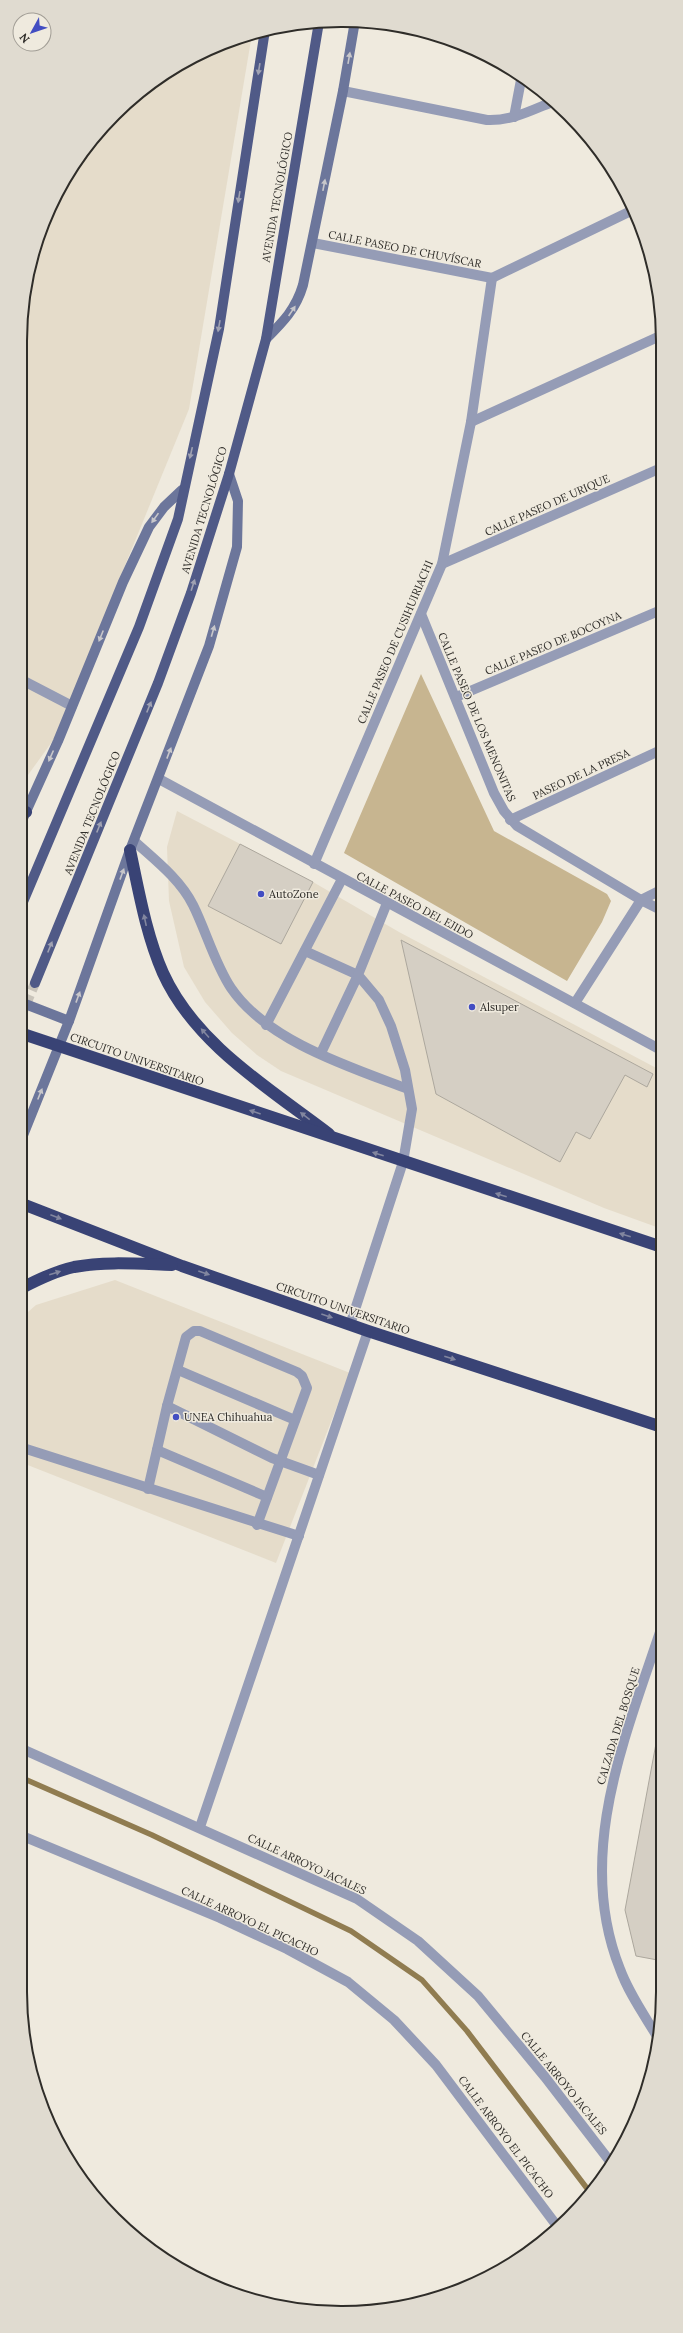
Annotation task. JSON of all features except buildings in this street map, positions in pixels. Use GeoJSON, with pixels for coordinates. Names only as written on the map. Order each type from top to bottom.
{"type":"FeatureCollection","features":[{"type":"Feature","properties":{"kind":"highway"},"geometry":{"type":"LineString","coordinates":[[132,845],[147,928],[164,973],[185,1011],[216,1046],[336,1139]]}},
{"type":"Feature","properties":{"kind":"highway","name":"CIRCUITO UNIVERSITARIO"},"geometry":{"type":"LineString","coordinates":[[27,1035],[656,1246]]}},
{"type":"Feature","properties":{"kind":"highway","name":"CIRCUITO UNIVERSITARIO"},"geometry":{"type":"LineString","coordinates":[[27,1206],[182,1266],[368,1331],[656,1425]]}},
{"type":"Feature","properties":{"kind":"highway"},"geometry":{"type":"LineString","coordinates":[[27,1286],[43,1278],[74,1267],[120,1263],[182,1266]]}},
{"type":"Feature","properties":{"kind":"main road","name":"AVENIDA TECNOLÓGICO"},"geometry":{"type":"LineString","coordinates":[[35,983],[158,683],[191,593],[228,474],[266,339],[318,28]]}},
{"type":"Feature","properties":{"kind":"main road"},"geometry":{"type":"LineString","coordinates":[[266,339],[290,314],[299,300],[313,243],[354,28]]}},
{"type":"Feature","properties":{"kind":"main road","name":"AVENIDA TECNOLÓGICO"},"geometry":{"type":"LineString","coordinates":[[27,892],[139,627],[178,519],[182,490],[219,329],[264,37]]}},
{"type":"Feature","properties":{"kind":"main road"},"geometry":{"type":"LineString","coordinates":[[27,1126],[69,1021],[132,845],[159,779],[209,646],[237,547],[239,524],[238,501],[228,474]]}},
{"type":"Feature","properties":{"kind":"main road"},"geometry":{"type":"LineString","coordinates":[[27,804],[72,706],[123,582],[149,527],[164,507],[182,490]]}},
{"type":"Feature","properties":{"kind":"main road"},"geometry":{"type":"LineString","coordinates":[[27,1005],[69,1021]]}},
{"type":"Feature","properties":{"kind":"street"},"geometry":{"type":"LineString","coordinates":[[514,117],[520,83]]}},
{"type":"Feature","properties":{"kind":"street"},"geometry":{"type":"LineString","coordinates":[[343,91],[487,120],[501,121],[547,104]]}},
{"type":"Feature","properties":{"kind":"street","name":"CALLE PASEO DE CHUVÍSCAR"},"geometry":{"type":"LineString","coordinates":[[313,243],[492,278],[628,212]]}},
{"type":"Feature","properties":{"kind":"street","name":"CALLE PASEO DE CUSIHUIRIACHI"},"geometry":{"type":"LineString","coordinates":[[314,864],[442,564],[471,422],[492,278]]}},
{"type":"Feature","properties":{"kind":"street"},"geometry":{"type":"LineString","coordinates":[[471,422],[656,338]]}},
{"type":"Feature","properties":{"kind":"street","name":"CALLE PASEO DE URIQUE"},"geometry":{"type":"LineString","coordinates":[[442,564],[656,470]]}},
{"type":"Feature","properties":{"kind":"street","name":"CALLE PASEO DE BOCOYNA"},"geometry":{"type":"LineString","coordinates":[[456,697],[656,612]]}},
{"type":"Feature","properties":{"kind":"street","name":"CALLE PASEO DE LOS MENONITAS"},"geometry":{"type":"LineString","coordinates":[[421,614],[494,793],[510,820],[533,837],[656,908]]}},
{"type":"Feature","properties":{"kind":"street"},"geometry":{"type":"LineString","coordinates":[[27,683],[72,706]]}},
{"type":"Feature","properties":{"kind":"street","name":"PASEO DE LA PRESA"},"geometry":{"type":"LineString","coordinates":[[510,820],[656,752]]}},
{"type":"Feature","properties":{"kind":"street","name":"CALLE PASEO DEL EJIDO"},"geometry":{"type":"LineString","coordinates":[[159,779],[314,864],[656,1047]]}},
{"type":"Feature","properties":{"kind":"street"},"geometry":{"type":"LineString","coordinates":[[132,845],[180,885],[193,904],[231,988],[251,1012],[266,1025],[321,1053],[408,1089]]}},
{"type":"Feature","properties":{"kind":"street"},"geometry":{"type":"LineString","coordinates":[[266,1025],[342,879]]}},
{"type":"Feature","properties":{"kind":"street"},"geometry":{"type":"LineString","coordinates":[[575,1003],[641,900],[656,892]]}},
{"type":"Feature","properties":{"kind":"street"},"geometry":{"type":"LineString","coordinates":[[321,1053],[358,975],[387,903]]}},
{"type":"Feature","properties":{"kind":"street"},"geometry":{"type":"LineString","coordinates":[[305,951],[358,975],[379,1000],[391,1026],[405,1070],[412,1109],[403,1162],[350,1324]]}},
{"type":"Feature","properties":{"kind":"street"},"geometry":{"type":"LineString","coordinates":[[148,1489],[167,1406],[186,1337],[194,1331],[200,1331],[302,1376],[307,1388],[257,1524]]}},
{"type":"Feature","properties":{"kind":"street"},"geometry":{"type":"LineString","coordinates":[[200,1827],[368,1331]]}},
{"type":"Feature","properties":{"kind":"street"},"geometry":{"type":"LineString","coordinates":[[178,1370],[295,1420]]}},
{"type":"Feature","properties":{"kind":"street"},"geometry":{"type":"LineString","coordinates":[[167,1406],[281,1462],[319,1475]]}},
{"type":"Feature","properties":{"kind":"street"},"geometry":{"type":"LineString","coordinates":[[27,1450],[299,1536]]}},
{"type":"Feature","properties":{"kind":"street"},"geometry":{"type":"LineString","coordinates":[[157,1450],[267,1497]]}},
{"type":"Feature","properties":{"kind":"street","name":"CALZADA DEL BOSQUE"},"geometry":{"type":"LineString","coordinates":[[653,2030],[632,1996],[620,1969],[609,1935],[604,1901],[601,1857],[606,1812],[616,1767],[656,1644]]}},
{"type":"Feature","properties":{"kind":"street","name":"CALLE ARROYO JACALES"},"geometry":{"type":"LineString","coordinates":[[27,1751],[200,1827],[357,1899],[418,1941],[478,1996],[545,2077],[608,2159]]}},
{"type":"Feature","properties":{"kind":"street","name":"CALLE ARROYO EL PICACHO"},"geometry":{"type":"LineString","coordinates":[[27,1838],[220,1918],[286,1949],[348,1982],[394,2020],[436,2065],[555,2223]]}},
{"type":"Feature","properties":{"kind":"shaded area"},"geometry":{"type":"Polygon","coordinates":[[[251,41],[189,409],[54,739],[27,776],[27,342],[30,300],[38,260],[51,221],[69,184],[92,150],[119,119],[150,92],[184,69],[202,59],[251,41]]]}},
{"type":"Feature","properties":{"kind":"shaded area"},"geometry":{"type":"Polygon","coordinates":[[[421,674],[494,831],[607,894],[611,901],[602,922],[567,981],[344,853],[421,674]]]}},
{"type":"Feature","properties":{"kind":"shaded area"},"geometry":{"type":"Polygon","coordinates":[[[177,811],[313,882],[399,932],[656,1068],[656,1227],[604,1208],[281,1071],[257,1055],[232,1033],[205,1002],[184,967],[169,901],[167,847],[177,811]]]}},
{"type":"Feature","properties":{"kind":"shaded area","name":"UNEA Chihuahua"},"geometry":{"type":"Polygon","coordinates":[[[115,1280],[350,1373],[276,1563],[27,1465],[27,1313],[36,1305],[115,1280]]]}},
{"type":"Feature","properties":{"kind":"waterway"},"geometry":{"type":"LineString","coordinates":[[27,1780],[152,1835],[351,1931],[422,1980],[467,2031],[587,2188]]}},
{"type":"Feature","properties":{"kind":"tunnel"},"geometry":{"type":"LineString","coordinates":[[27,1002],[35,983]]}},
{"type":"Feature","properties":{"kind":"place","name":"AutoZone"},"geometry":{"type":"Point","coordinates":[261,894]}},
{"type":"Feature","properties":{"kind":"place","name":"Alsuper"},"geometry":{"type":"Point","coordinates":[472,1007]}},
{"type":"Feature","properties":{"kind":"place","name":"UNEA Chihuahua"},"geometry":{"type":"Point","coordinates":[176,1417]}}]}
